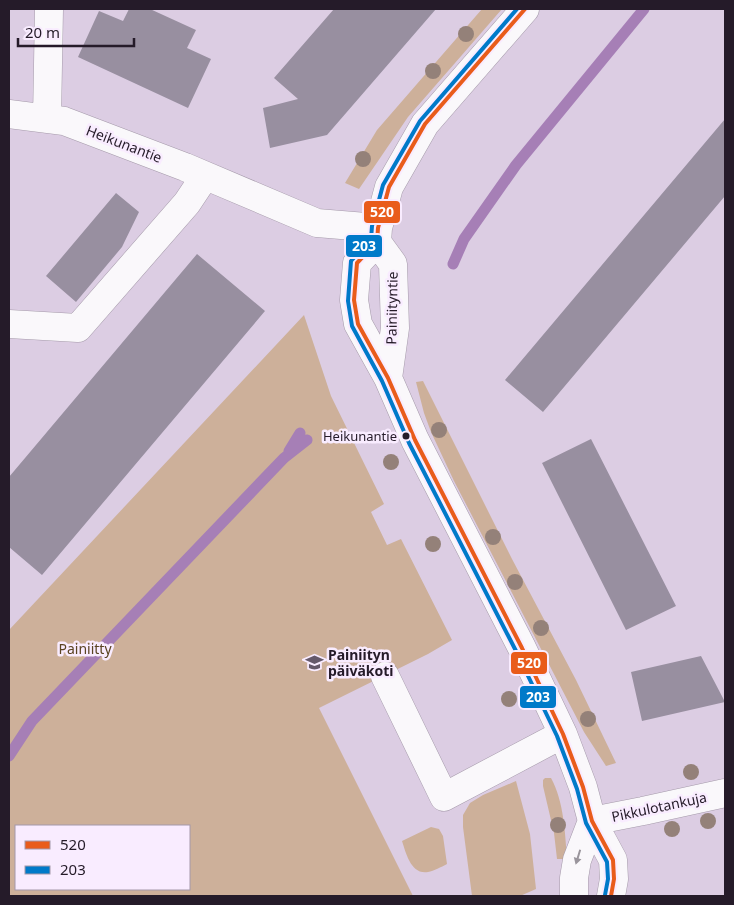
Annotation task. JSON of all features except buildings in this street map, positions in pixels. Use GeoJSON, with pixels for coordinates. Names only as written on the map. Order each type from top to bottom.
{"type":"FeatureCollection","features":[{"type":"Feature","properties":{"kind":"street"},"geometry":{"type":"LineString","coordinates":[[47,119],[49,9]]}},
{"type":"Feature","properties":{"kind":"street","name":"Painiityntie"},"geometry":{"type":"LineString","coordinates":[[525,9],[425,124],[389,187],[377,235],[357,263],[354,300],[358,324],[388,378],[415,440],[522,648],[563,734],[583,787],[592,821],[614,860],[614,879],[611,896]]}},
{"type":"Feature","properties":{"kind":"street","name":"Heikunantie"},"geometry":{"type":"LineString","coordinates":[[9,114],[64,121],[205,176],[317,223],[377,235]]}},
{"type":"Feature","properties":{"kind":"street"},"geometry":{"type":"LineString","coordinates":[[9,324],[78,328],[187,203],[205,176]]}},
{"type":"Feature","properties":{"kind":"street","name":"Painiityntie"},"geometry":{"type":"LineString","coordinates":[[377,235],[394,264],[395,328],[388,378]]}},
{"type":"Feature","properties":{"kind":"street"},"geometry":{"type":"LineString","coordinates":[[385,676],[444,796],[563,734]]}},
{"type":"Feature","properties":{"kind":"street","name":"Pikkulotankuja"},"geometry":{"type":"LineString","coordinates":[[592,821],[725,793]]}},
{"type":"Feature","properties":{"kind":"street"},"geometry":{"type":"LineString","coordinates":[[574,896],[577,860],[592,821]]}},
{"type":"Feature","properties":{"kind":"green space"},"geometry":{"type":"Polygon","coordinates":[[[482,9],[502,9],[408,117],[359,189],[345,183],[377,130],[482,9]]]}},
{"type":"Feature","properties":{"kind":"green space","name":"Painiitty"},"geometry":{"type":"Polygon","coordinates":[[[304,315],[331,396],[384,504],[371,512],[387,545],[401,539],[452,640],[428,654],[319,708],[413,896],[9,896],[9,630],[304,315]]]}},
{"type":"Feature","properties":{"kind":"green space"},"geometry":{"type":"Polygon","coordinates":[[[423,381],[512,559],[576,680],[616,763],[606,766],[584,732],[454,481],[424,413],[416,382],[423,381]]]}},
{"type":"Feature","properties":{"kind":"green space"},"geometry":{"type":"Polygon","coordinates":[[[545,778],[551,778],[559,797],[567,859],[557,859],[554,833],[543,786],[545,778]]]}},
{"type":"Feature","properties":{"kind":"green space"},"geometry":{"type":"Polygon","coordinates":[[[516,781],[530,834],[536,889],[520,896],[472,896],[463,815],[470,803],[483,795],[516,781]]]}},
{"type":"Feature","properties":{"kind":"green space"},"geometry":{"type":"Polygon","coordinates":[[[431,827],[439,829],[443,836],[447,864],[433,871],[422,872],[413,867],[402,841],[431,827]]]}},
{"type":"Feature","properties":{"kind":"waterway"},"geometry":{"type":"LineString","coordinates":[[453,264],[464,239],[516,165],[644,9]]}},
{"type":"Feature","properties":{"kind":"waterway"},"geometry":{"type":"LineString","coordinates":[[289,451],[300,433]]}},
{"type":"Feature","properties":{"kind":"waterway"},"geometry":{"type":"LineString","coordinates":[[9,756],[32,721],[284,458],[307,440]]}},
{"type":"Feature","properties":{"kind":"transit line","name":"203"},"geometry":{"type":"LineString","coordinates":[[517,9],[420,121],[383,185],[372,226],[371,239],[351,261],[348,301],[352,326],[382,381],[409,443],[516,651],[557,736],[577,789],[586,823],[607,862],[608,879],[605,895]]}},
{"type":"Feature","properties":{"kind":"transit line","name":"520"},"geometry":{"type":"LineString","coordinates":[[525,9],[425,124],[389,187],[378,228],[377,242],[357,263],[354,300],[358,324],[388,378],[415,440],[522,648],[563,734],[583,787],[592,821],[613,860],[614,879],[611,896]]}},
{"type":"Feature","properties":{"kind":"place","name":"Heikunantie"},"geometry":{"type":"Point","coordinates":[406,436]}},
{"type":"Feature","properties":{"kind":"place","name":"Painiityn päiväkoti"},"geometry":{"type":"Point","coordinates":[314,663]}}]}
